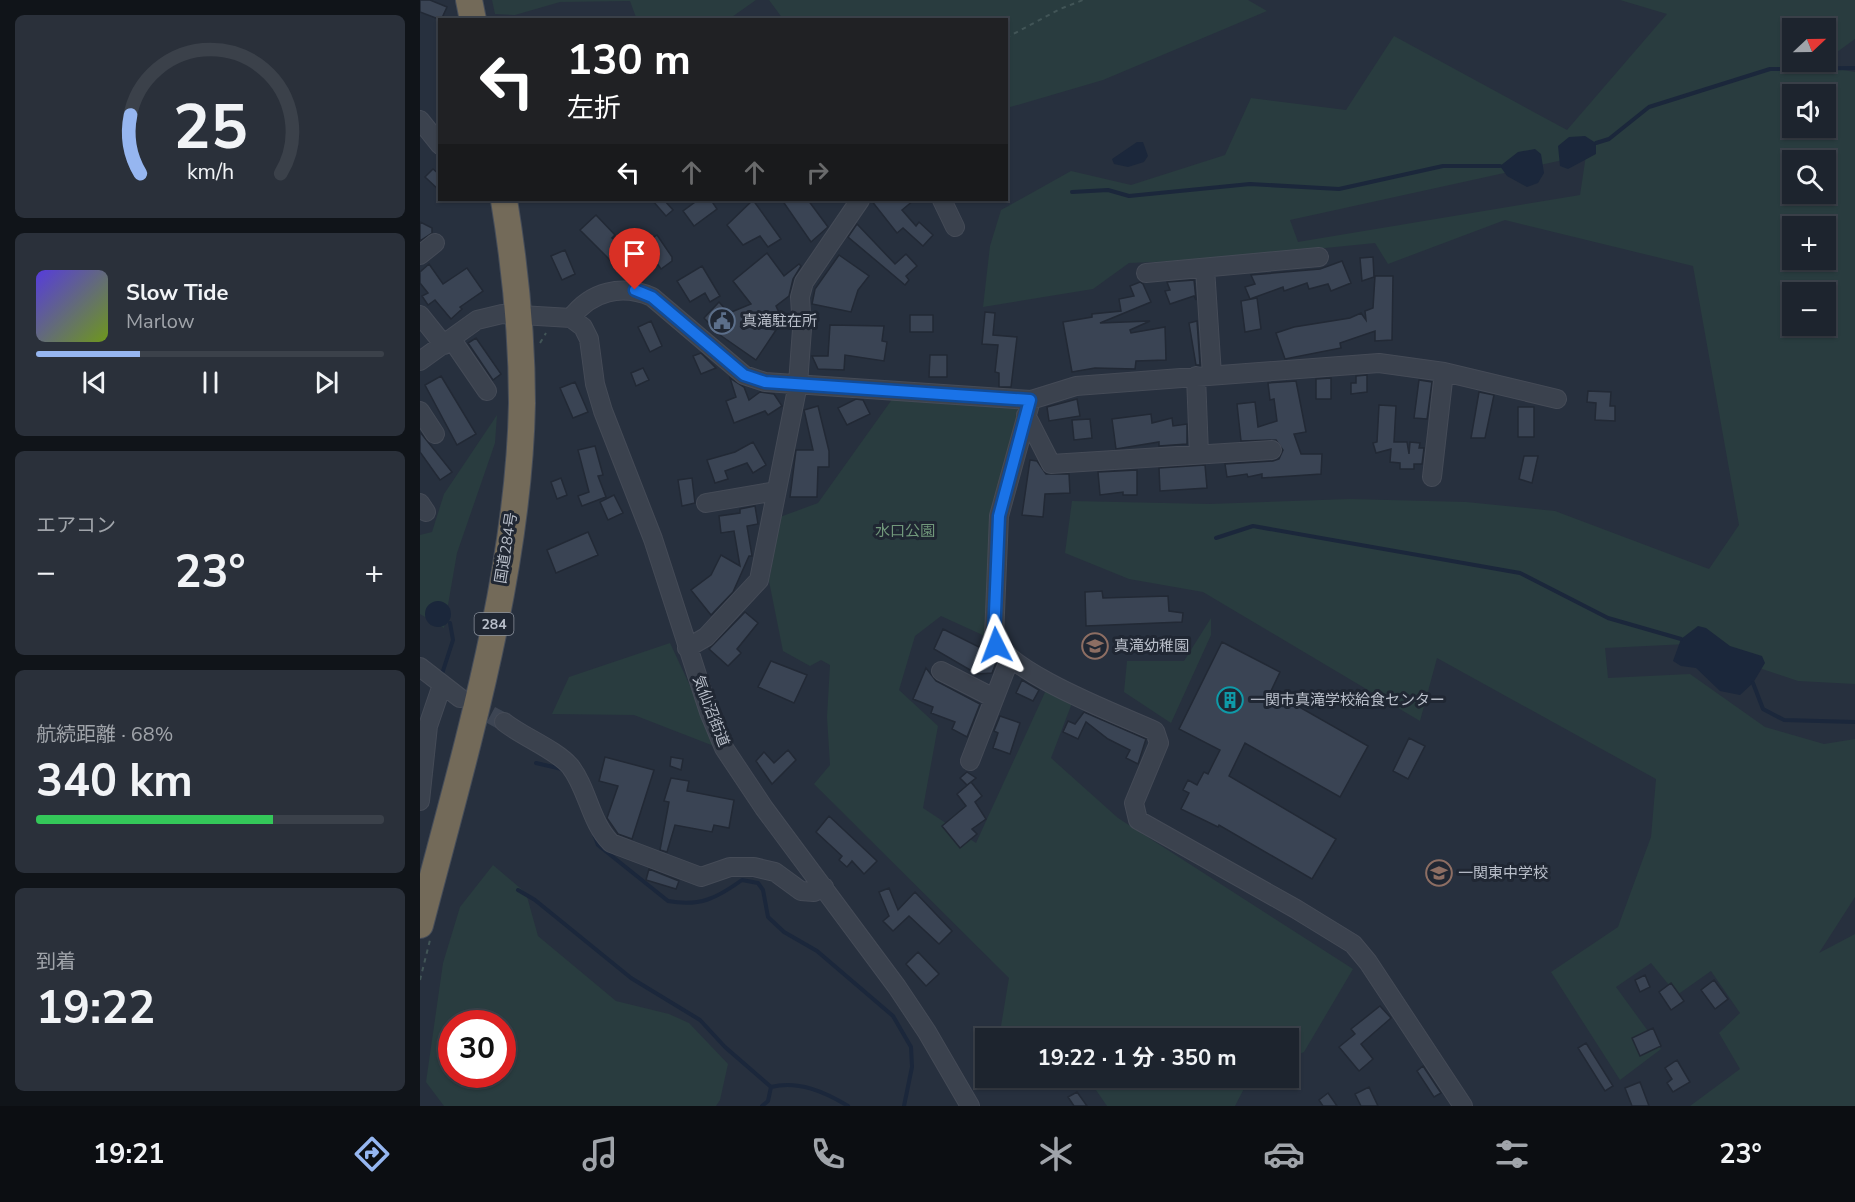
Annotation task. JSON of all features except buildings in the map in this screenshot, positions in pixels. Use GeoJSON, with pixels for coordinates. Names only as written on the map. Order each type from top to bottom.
{"type":"FeatureCollection","features":[{"type":"Feature","properties":{"kind":"highway"},"geometry":{"type":"LineString","coordinates":[[469,0],[473,18]]}},
{"type":"Feature","properties":{"kind":"highway","name":"国道284号"},"geometry":{"type":"LineString","coordinates":[[420,925],[485,671],[511,524],[522,405],[520,317],[504,201]]}},
{"type":"Feature","properties":{"kind":"street"},"geometry":{"type":"LineString","coordinates":[[420,120],[438,142]]}},
{"type":"Feature","properties":{"kind":"street"},"geometry":{"type":"LineString","coordinates":[[687,648],[706,637],[759,580],[798,384],[802,329],[800,297],[804,282],[859,201]]}},
{"type":"Feature","properties":{"kind":"street"},"geometry":{"type":"LineString","coordinates":[[942,201],[955,227]]}},
{"type":"Feature","properties":{"kind":"street"},"geometry":{"type":"LineString","coordinates":[[420,255],[435,243]]}},
{"type":"Feature","properties":{"kind":"street"},"geometry":{"type":"LineString","coordinates":[[1146,273],[1319,257]]}},
{"type":"Feature","properties":{"kind":"street"},"geometry":{"type":"LineString","coordinates":[[1199,454],[1204,376],[1205,268]]}},
{"type":"Feature","properties":{"kind":"street"},"geometry":{"type":"LineString","coordinates":[[420,361],[477,320],[502,314],[520,317],[546,315],[571,318],[580,306],[604,292],[635,290],[652,297],[744,375],[765,382],[1028,408],[1076,386],[1379,363],[1444,372],[1557,399]]}},
{"type":"Feature","properties":{"kind":"street"},"geometry":{"type":"LineString","coordinates":[[420,315],[448,343],[487,391]]}},
{"type":"Feature","properties":{"kind":"street","name":"気仙沼街道"},"geometry":{"type":"LineString","coordinates":[[571,318],[583,327],[589,339],[595,384],[618,453],[653,539],[687,648],[724,748],[741,776],[909,1005],[970,1106]]}},
{"type":"Feature","properties":{"kind":"street"},"geometry":{"type":"LineString","coordinates":[[1432,477],[1444,372]]}},
{"type":"Feature","properties":{"kind":"street"},"geometry":{"type":"LineString","coordinates":[[1028,408],[1051,464],[1272,450]]}},
{"type":"Feature","properties":{"kind":"street"},"geometry":{"type":"LineString","coordinates":[[1028,408],[999,516],[994,637],[996,645],[1035,675],[1155,731],[1159,743],[1134,803],[1138,820],[1296,909],[1353,944],[1368,962],[1463,1106]]}},
{"type":"Feature","properties":{"kind":"street"},"geometry":{"type":"LineString","coordinates":[[420,411],[435,434]]}},
{"type":"Feature","properties":{"kind":"street"},"geometry":{"type":"LineString","coordinates":[[706,503],[776,491]]}},
{"type":"Feature","properties":{"kind":"street"},"geometry":{"type":"LineString","coordinates":[[970,761],[1010,658]]}},
{"type":"Feature","properties":{"kind":"street"},"geometry":{"type":"LineString","coordinates":[[420,668],[460,698]]}},
{"type":"Feature","properties":{"kind":"street"},"geometry":{"type":"LineString","coordinates":[[941,671],[994,698]]}},
{"type":"Feature","properties":{"kind":"street"},"geometry":{"type":"LineString","coordinates":[[420,801],[428,726],[442,685]]}},
{"type":"Feature","properties":{"kind":"street"},"geometry":{"type":"LineString","coordinates":[[504,722],[568,764],[577,777],[602,835],[611,843],[701,877],[730,867],[754,867],[775,872],[801,891],[814,892],[824,887]]}},
{"type":"Feature","properties":{"kind":"path"},"geometry":{"type":"LineString","coordinates":[[1008,37],[1060,9],[1083,0]]}},
{"type":"Feature","properties":{"kind":"green space"},"geometry":{"type":"Polygon","coordinates":[[[492,0],[756,0],[730,18],[636,18],[630,1],[560,2],[515,15],[495,14],[492,0]]]}},
{"type":"Feature","properties":{"kind":"green space"},"geometry":{"type":"Polygon","coordinates":[[[769,0],[1248,0],[1267,11],[1103,80],[1008,108],[1008,18],[782,18],[769,0]]]}},
{"type":"Feature","properties":{"kind":"green space"},"geometry":{"type":"Polygon","coordinates":[[[1620,0],[1855,0],[1855,39],[1836,53],[1836,18],[1782,18],[1782,72],[1836,72],[1836,69],[1855,72],[1855,684],[1798,681],[1688,644],[1605,648],[1608,678],[1690,674],[1765,727],[1824,744],[1855,739],[1855,897],[1819,953],[1855,934],[1855,1106],[1690,1106],[1740,1069],[1719,1033],[1740,1013],[1711,971],[1677,995],[1651,963],[1616,987],[1661,1049],[1620,1080],[1551,972],[1618,927],[1651,837],[1656,779],[1437,658],[1420,721],[1203,592],[1129,579],[1065,553],[1072,501],[1209,504],[1350,499],[1466,502],[1555,511],[1709,569],[1739,525],[1693,266],[1505,220],[1388,264],[1375,243],[1206,260],[1129,263],[1093,289],[983,307],[990,246],[1001,210],[1071,171],[1131,185],[1225,155],[1251,98],[1346,110],[1394,36],[1567,130],[1667,14],[1620,0]],[[1586,155],[1290,220],[1298,242],[1580,195],[1586,155]]]}},
{"type":"Feature","properties":{"kind":"green space","name":"水口公園"},"geometry":{"type":"Polygon","coordinates":[[[893,398],[1022,407],[987,637],[941,616],[915,636],[899,690],[938,726],[923,808],[976,843],[1047,688],[1072,703],[1051,758],[1118,818],[1353,969],[1304,1052],[1299,1054],[1299,1028],[1001,1028],[1009,978],[814,784],[830,765],[827,717],[830,665],[821,660],[810,666],[783,651],[769,581],[780,517],[818,503],[893,398]]]}},
{"type":"Feature","properties":{"kind":"green space"},"geometry":{"type":"Polygon","coordinates":[[[497,415],[495,443],[457,553],[444,628],[420,614],[420,535],[432,532],[444,494],[497,415]]]}},
{"type":"Feature","properties":{"kind":"green space"},"geometry":{"type":"Polygon","coordinates":[[[1211,618],[1211,635],[1171,723],[1124,692],[1127,661],[1184,661],[1211,618]]]}},
{"type":"Feature","properties":{"kind":"green space"},"geometry":{"type":"Polygon","coordinates":[[[670,643],[719,748],[634,715],[552,714],[569,677],[670,643]]]}},
{"type":"Feature","properties":{"kind":"green space"},"geometry":{"type":"Polygon","coordinates":[[[493,865],[526,893],[538,936],[616,1001],[669,1014],[689,1023],[728,1064],[720,1100],[716,1106],[444,1106],[426,1082],[443,963],[460,907],[493,865]]]}},
{"type":"Feature","properties":{"kind":"green space"},"geometry":{"type":"Polygon","coordinates":[[[1095,1088],[1244,1088],[1235,1106],[1107,1106],[1095,1088]]]}},
{"type":"Feature","properties":{"kind":"water"},"geometry":{"type":"Polygon","coordinates":[[[1585,136],[1596,143],[1596,154],[1568,169],[1560,166],[1558,146],[1569,137],[1585,136]]]}},
{"type":"Feature","properties":{"kind":"water"},"geometry":{"type":"Polygon","coordinates":[[[1137,142],[1143,142],[1148,156],[1144,162],[1128,167],[1114,164],[1112,159],[1137,142]]]}},
{"type":"Feature","properties":{"kind":"water"},"geometry":{"type":"Polygon","coordinates":[[[1535,149],[1541,154],[1544,173],[1538,183],[1527,187],[1507,176],[1500,166],[1518,152],[1535,149]]]}},
{"type":"Feature","properties":{"kind":"water"},"geometry":{"type":"Polygon","coordinates":[[[438,601],[447,605],[451,614],[447,623],[438,627],[429,623],[425,614],[429,605],[438,601]]]}},
{"type":"Feature","properties":{"kind":"water"},"geometry":{"type":"Polygon","coordinates":[[[1698,626],[1706,628],[1730,646],[1762,656],[1765,663],[1753,683],[1740,695],[1720,691],[1696,668],[1681,666],[1673,661],[1681,639],[1698,626]]]}},
{"type":"Feature","properties":{"kind":"waterway"},"geometry":{"type":"LineString","coordinates":[[1596,143],[1609,139],[1649,107],[1770,69],[1855,68]]}},
{"type":"Feature","properties":{"kind":"waterway"},"geometry":{"type":"LineString","coordinates":[[1072,192],[1108,190],[1129,196],[1250,184],[1339,189],[1443,166],[1500,166]]}},
{"type":"Feature","properties":{"kind":"waterway"},"geometry":{"type":"LineString","coordinates":[[1216,538],[1253,526],[1520,573],[1608,618],[1681,639]]}},
{"type":"Feature","properties":{"kind":"waterway"},"geometry":{"type":"LineString","coordinates":[[441,677],[453,640],[450,623]]}},
{"type":"Feature","properties":{"kind":"waterway"},"geometry":{"type":"LineString","coordinates":[[1753,683],[1763,709],[1784,720],[1855,722]]}},
{"type":"Feature","properties":{"kind":"waterway"},"geometry":{"type":"LineString","coordinates":[[536,763],[562,769]]}},
{"type":"Feature","properties":{"kind":"waterway"},"geometry":{"type":"LineString","coordinates":[[594,834],[598,845],[668,901],[699,902],[724,892],[742,880],[758,883],[763,890],[768,917],[784,932],[817,951],[893,1016],[911,1047],[912,1067],[904,1106]]}},
{"type":"Feature","properties":{"kind":"waterway"},"geometry":{"type":"LineString","coordinates":[[518,890],[535,900],[631,978],[700,1020],[725,1047],[771,1087]]}},
{"type":"Feature","properties":{"kind":"waterway"},"geometry":{"type":"LineString","coordinates":[[762,1106],[768,1101],[771,1087],[781,1085],[801,1086],[821,1092],[848,1106]]}},
{"type":"Feature","properties":{"kind":"tunnel"},"geometry":{"type":"LineString","coordinates":[[467,702],[504,722]]}},
{"type":"Feature","properties":{"kind":"place","name":"真滝駐在所"},"geometry":{"type":"Point","coordinates":[722,321]}},
{"type":"Feature","properties":{"kind":"place","name":"真滝幼稚園"},"geometry":{"type":"Point","coordinates":[1095,646]}},
{"type":"Feature","properties":{"kind":"place","name":"一関市真滝学校給食センター"},"geometry":{"type":"Point","coordinates":[1230,700]}},
{"type":"Feature","properties":{"kind":"place","name":"一関東中学校"},"geometry":{"type":"Point","coordinates":[1439,873]}},
{"type":"Feature","properties":{"kind":"route"},"geometry":{"type":"LineString","coordinates":[[635,290],[652,297],[744,375],[765,382],[1030,400],[999,516],[994,637],[996,645]]}}]}
